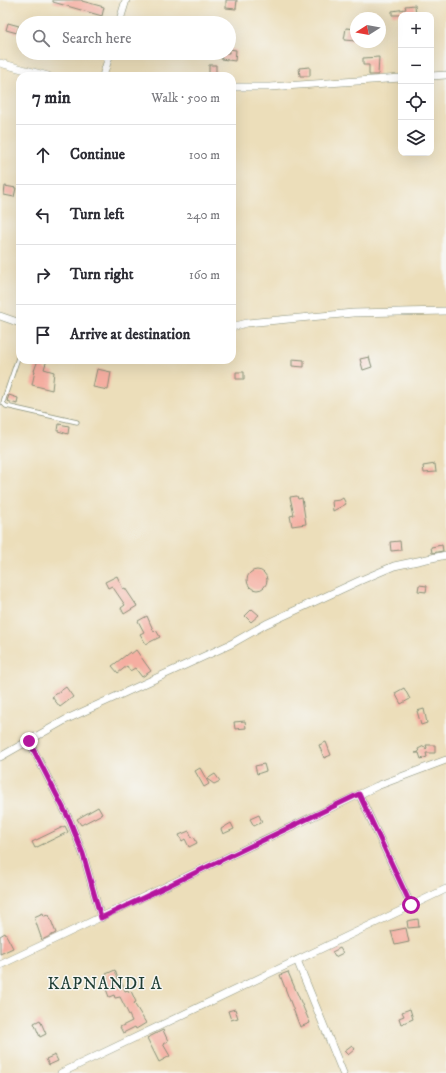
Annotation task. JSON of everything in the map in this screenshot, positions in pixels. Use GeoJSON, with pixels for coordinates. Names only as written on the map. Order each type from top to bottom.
{"type":"FeatureCollection","features":[{"type":"Feature","properties":{"kind":"street"},"geometry":{"type":"LineString","coordinates":[[121,16],[126,0]]}},
{"type":"Feature","properties":{"kind":"street"},"geometry":{"type":"LineString","coordinates":[[104,72],[108,60]]}},
{"type":"Feature","properties":{"kind":"street"},"geometry":{"type":"LineString","coordinates":[[0,62],[34,72]]}},
{"type":"Feature","properties":{"kind":"street"},"geometry":{"type":"LineString","coordinates":[[434,76],[446,76]]}},
{"type":"Feature","properties":{"kind":"street"},"geometry":{"type":"LineString","coordinates":[[236,87],[270,87],[398,78]]}},
{"type":"Feature","properties":{"kind":"street"},"geometry":{"type":"LineString","coordinates":[[236,325],[352,313],[446,311]]}},
{"type":"Feature","properties":{"kind":"street"},"geometry":{"type":"LineString","coordinates":[[0,316],[16,322]]}},
{"type":"Feature","properties":{"kind":"street"},"geometry":{"type":"LineString","coordinates":[[0,757],[68,719],[231,644],[266,624],[394,566],[446,555]]}},
{"type":"Feature","properties":{"kind":"street"},"geometry":{"type":"LineString","coordinates":[[29,741],[75,834],[83,854],[101,918]]}},
{"type":"Feature","properties":{"kind":"street"},"geometry":{"type":"LineString","coordinates":[[0,965],[359,794],[446,760]]}},
{"type":"Feature","properties":{"kind":"street"},"geometry":{"type":"LineString","coordinates":[[359,794],[411,905]]}},
{"type":"Feature","properties":{"kind":"street"},"geometry":{"type":"LineString","coordinates":[[61,1073],[446,889]]}},
{"type":"Feature","properties":{"kind":"street"},"geometry":{"type":"LineString","coordinates":[[297,960],[343,1073]]}},
{"type":"Feature","properties":{"kind":"lane"},"geometry":{"type":"LineString","coordinates":[[16,364],[3,403],[6,406],[76,422]]}},
{"type":"Feature","properties":{"kind":"building"},"geometry":{"type":"Polygon","coordinates":[[[53,0],[82,0],[104,7],[102,16],[53,2],[53,0]]]}},
{"type":"Feature","properties":{"kind":"building"},"geometry":{"type":"Polygon","coordinates":[[[226,0],[237,0],[236,9],[226,8],[226,0]]]}},
{"type":"Feature","properties":{"kind":"building"},"geometry":{"type":"Polygon","coordinates":[[[415,5],[416,12],[398,12],[398,15],[392,15],[392,11],[406,9],[405,6],[415,5]]]}},
{"type":"Feature","properties":{"kind":"building"},"geometry":{"type":"Polygon","coordinates":[[[8,23],[16,25],[16,33],[6,30],[8,23]]]}},
{"type":"Feature","properties":{"kind":"building"},"geometry":{"type":"Polygon","coordinates":[[[346,28],[350,28],[350,40],[344,40],[346,28]]]}},
{"type":"Feature","properties":{"kind":"building"},"geometry":{"type":"Polygon","coordinates":[[[379,57],[378,75],[369,75],[369,65],[363,65],[363,58],[379,57]]]}},
{"type":"Feature","properties":{"kind":"building"},"geometry":{"type":"Polygon","coordinates":[[[209,65],[216,65],[216,72],[209,72],[209,65]]]}},
{"type":"Feature","properties":{"kind":"building"},"geometry":{"type":"Polygon","coordinates":[[[310,67],[310,76],[300,76],[299,68],[310,67]]]}},
{"type":"Feature","properties":{"kind":"building"},"geometry":{"type":"Polygon","coordinates":[[[5,186],[16,188],[14,197],[4,195],[5,186]]]}},
{"type":"Feature","properties":{"kind":"building"},"geometry":{"type":"Polygon","coordinates":[[[369,357],[372,367],[363,370],[360,359],[369,357]]]}},
{"type":"Feature","properties":{"kind":"building"},"geometry":{"type":"Polygon","coordinates":[[[292,359],[304,360],[304,367],[292,366],[292,359]]]}},
{"type":"Feature","properties":{"kind":"building"},"geometry":{"type":"Polygon","coordinates":[[[37,364],[46,364],[44,369],[54,372],[52,390],[32,385],[37,364]]]}},
{"type":"Feature","properties":{"kind":"building"},"geometry":{"type":"Polygon","coordinates":[[[97,369],[111,372],[108,390],[93,387],[97,369]]]}},
{"type":"Feature","properties":{"kind":"building"},"geometry":{"type":"Polygon","coordinates":[[[236,372],[244,372],[244,379],[236,379],[236,372]]]}},
{"type":"Feature","properties":{"kind":"building"},"geometry":{"type":"Polygon","coordinates":[[[9,395],[18,398],[17,404],[7,401],[9,395]]]}},
{"type":"Feature","properties":{"kind":"building"},"geometry":{"type":"Polygon","coordinates":[[[59,424],[69,426],[68,434],[58,431],[59,424]]]}},
{"type":"Feature","properties":{"kind":"building"},"geometry":{"type":"Polygon","coordinates":[[[435,464],[436,472],[424,473],[423,466],[435,464]]]}},
{"type":"Feature","properties":{"kind":"building"},"geometry":{"type":"Polygon","coordinates":[[[297,496],[298,499],[302,498],[306,524],[292,526],[290,516],[294,515],[290,497],[297,496]]]}},
{"type":"Feature","properties":{"kind":"building"},"geometry":{"type":"Polygon","coordinates":[[[343,498],[346,504],[333,511],[332,501],[343,498]]]}},
{"type":"Feature","properties":{"kind":"building"},"geometry":{"type":"Polygon","coordinates":[[[400,541],[401,550],[391,551],[390,542],[400,541]]]}},
{"type":"Feature","properties":{"kind":"building"},"geometry":{"type":"Polygon","coordinates":[[[442,545],[443,551],[432,553],[431,547],[442,545]]]}},
{"type":"Feature","properties":{"kind":"building"},"geometry":{"type":"Polygon","coordinates":[[[253,570],[261,570],[267,576],[267,584],[261,590],[253,590],[247,584],[247,576],[253,570]]]}},
{"type":"Feature","properties":{"kind":"building"},"geometry":{"type":"Polygon","coordinates":[[[117,576],[123,589],[125,588],[137,606],[124,614],[121,608],[125,605],[112,586],[108,588],[105,582],[117,576]]]}},
{"type":"Feature","properties":{"kind":"building"},"geometry":{"type":"Polygon","coordinates":[[[419,585],[427,586],[426,592],[418,591],[419,585]]]}},
{"type":"Feature","properties":{"kind":"building"},"geometry":{"type":"Polygon","coordinates":[[[252,609],[259,615],[251,622],[245,616],[252,609]]]}},
{"type":"Feature","properties":{"kind":"building"},"geometry":{"type":"Polygon","coordinates":[[[147,616],[154,632],[156,630],[160,637],[146,644],[140,634],[144,632],[138,621],[147,616]]]}},
{"type":"Feature","properties":{"kind":"building"},"geometry":{"type":"Polygon","coordinates":[[[136,650],[151,671],[142,677],[135,668],[130,671],[127,666],[118,673],[112,666],[130,652],[131,654],[136,650]]]}},
{"type":"Feature","properties":{"kind":"building"},"geometry":{"type":"Polygon","coordinates":[[[66,687],[73,697],[60,707],[52,697],[66,687]]]}},
{"type":"Feature","properties":{"kind":"building"},"geometry":{"type":"Polygon","coordinates":[[[404,688],[410,699],[401,704],[395,693],[404,688]]]}},
{"type":"Feature","properties":{"kind":"building"},"geometry":{"type":"Polygon","coordinates":[[[424,709],[427,723],[421,725],[417,711],[424,709]]]}},
{"type":"Feature","properties":{"kind":"building"},"geometry":{"type":"Polygon","coordinates":[[[245,721],[246,728],[235,729],[234,722],[245,721]]]}},
{"type":"Feature","properties":{"kind":"building"},"geometry":{"type":"Polygon","coordinates":[[[326,742],[331,755],[324,758],[319,745],[326,742]]]}},
{"type":"Feature","properties":{"kind":"building"},"geometry":{"type":"Polygon","coordinates":[[[426,745],[435,745],[435,753],[426,753],[427,757],[421,759],[419,753],[415,753],[419,752],[418,749],[424,746],[426,749],[426,745]]]}},
{"type":"Feature","properties":{"kind":"building"},"geometry":{"type":"Polygon","coordinates":[[[264,764],[266,771],[257,774],[255,766],[264,764]]]}},
{"type":"Feature","properties":{"kind":"building"},"geometry":{"type":"Polygon","coordinates":[[[200,768],[209,784],[204,787],[195,771],[200,768]]]}},
{"type":"Feature","properties":{"kind":"building"},"geometry":{"type":"Polygon","coordinates":[[[215,774],[220,781],[214,784],[207,779],[215,774]]]}},
{"type":"Feature","properties":{"kind":"building"},"geometry":{"type":"Polygon","coordinates":[[[98,807],[102,814],[81,825],[77,819],[98,807]]]}},
{"type":"Feature","properties":{"kind":"building"},"geometry":{"type":"Polygon","coordinates":[[[259,815],[262,822],[254,826],[250,819],[259,815]]]}},
{"type":"Feature","properties":{"kind":"building"},"geometry":{"type":"Polygon","coordinates":[[[231,823],[234,829],[223,834],[221,829],[231,823]]]}},
{"type":"Feature","properties":{"kind":"building"},"geometry":{"type":"Polygon","coordinates":[[[65,826],[68,832],[35,848],[32,842],[65,826]]]}},
{"type":"Feature","properties":{"kind":"building"},"geometry":{"type":"Polygon","coordinates":[[[189,831],[192,838],[194,837],[197,843],[189,847],[185,839],[182,841],[179,835],[189,831]]]}},
{"type":"Feature","properties":{"kind":"building"},"geometry":{"type":"Polygon","coordinates":[[[43,913],[44,916],[49,915],[56,933],[42,940],[34,917],[43,913]]]}},
{"type":"Feature","properties":{"kind":"building"},"geometry":{"type":"Polygon","coordinates":[[[418,919],[419,927],[408,928],[407,921],[418,919]]]}},
{"type":"Feature","properties":{"kind":"building"},"geometry":{"type":"Polygon","coordinates":[[[406,928],[409,942],[395,945],[391,931],[406,928]]]}},
{"type":"Feature","properties":{"kind":"building"},"geometry":{"type":"Polygon","coordinates":[[[5,933],[13,948],[0,954],[0,936],[5,933]]]}},
{"type":"Feature","properties":{"kind":"building"},"geometry":{"type":"Polygon","coordinates":[[[340,948],[343,953],[335,957],[332,952],[340,948]]]}},
{"type":"Feature","properties":{"kind":"building"},"geometry":{"type":"Polygon","coordinates":[[[115,970],[125,991],[131,991],[136,1002],[134,1003],[146,1023],[136,1029],[135,1027],[123,1033],[120,1027],[132,1021],[120,997],[115,998],[114,995],[109,997],[106,989],[110,988],[106,974],[115,970]]]}},
{"type":"Feature","properties":{"kind":"building"},"geometry":{"type":"Polygon","coordinates":[[[288,972],[310,1023],[300,1027],[280,975],[288,972]]]}},
{"type":"Feature","properties":{"kind":"building"},"geometry":{"type":"Polygon","coordinates":[[[235,1009],[238,1018],[231,1020],[228,1011],[235,1009]]]}},
{"type":"Feature","properties":{"kind":"building"},"geometry":{"type":"Polygon","coordinates":[[[410,1009],[413,1019],[401,1024],[399,1018],[404,1016],[402,1012],[410,1009]]]}},
{"type":"Feature","properties":{"kind":"building"},"geometry":{"type":"Polygon","coordinates":[[[40,1020],[46,1034],[40,1037],[34,1023],[40,1020]]]}},
{"type":"Feature","properties":{"kind":"building"},"geometry":{"type":"Polygon","coordinates":[[[163,1030],[168,1041],[163,1044],[170,1056],[159,1062],[147,1038],[163,1030]]]}},
{"type":"Feature","properties":{"kind":"building"},"geometry":{"type":"Polygon","coordinates":[[[352,1045],[355,1049],[348,1055],[344,1051],[352,1045]]]}},
{"type":"Feature","properties":{"kind":"building"},"geometry":{"type":"Polygon","coordinates":[[[55,1055],[58,1061],[49,1065],[46,1059],[55,1055]]]}},
{"type":"Feature","properties":{"kind":"district","name":"KAPNANDI A"},"geometry":{"type":"Point","coordinates":[105,983]}},
{"type":"Feature","properties":{"kind":"route"},"geometry":{"type":"LineString","coordinates":[[29,741],[70,821],[83,854],[101,918],[359,794],[411,905]]}}]}
